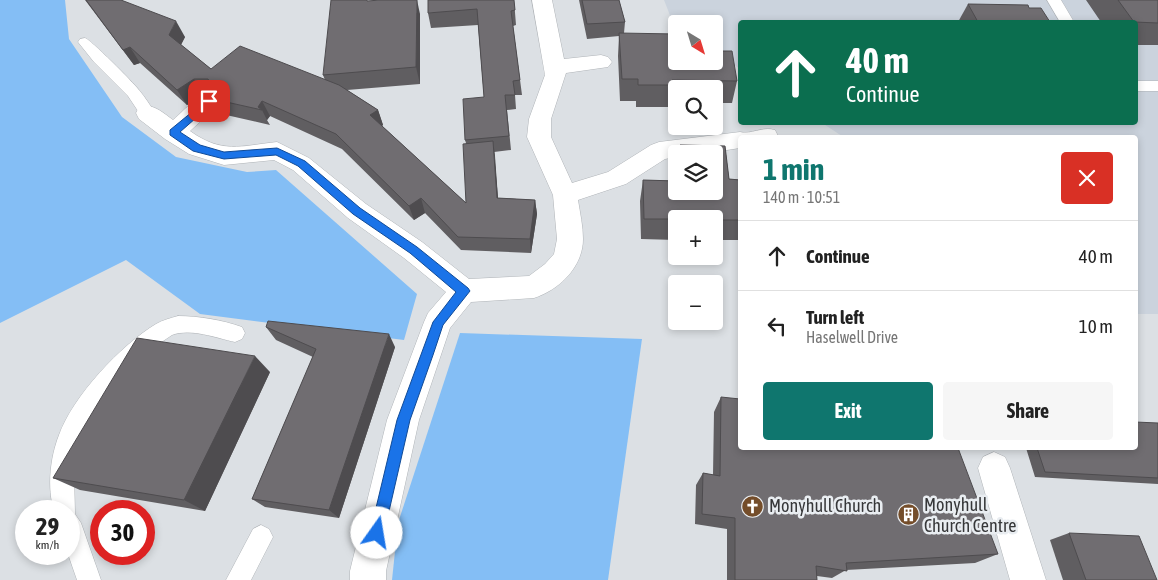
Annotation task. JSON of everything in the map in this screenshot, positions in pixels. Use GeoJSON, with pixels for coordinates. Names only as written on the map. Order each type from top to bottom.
{"type":"FeatureCollection","features":[{"type":"Feature","properties":{"kind":"street"},"geometry":{"type":"LineString","coordinates":[[147,113],[197,148],[224,156],[277,152],[301,164],[357,211],[414,250],[464,291],[534,287],[556,272],[567,258],[570,239],[565,195],[538,137],[540,119],[556,75],[542,0]]}},
{"type":"Feature","properties":{"kind":"street"},"geometry":{"type":"LineString","coordinates":[[555,67],[601,62]]}},
{"type":"Feature","properties":{"kind":"street"},"geometry":{"type":"LineString","coordinates":[[173,133],[209,101]]}},
{"type":"Feature","properties":{"kind":"street"},"geometry":{"type":"LineString","coordinates":[[565,195],[617,178],[659,151],[738,140]]}},
{"type":"Feature","properties":{"kind":"street"},"geometry":{"type":"LineString","coordinates":[[368,580],[368,571],[403,420],[438,322],[464,291]]}},
{"type":"Feature","properties":{"kind":"street"},"geometry":{"type":"LineString","coordinates":[[994,468],[1028,580]]}},
{"type":"Feature","properties":{"kind":"lane"},"geometry":{"type":"LineString","coordinates":[[1054,0],[1066,20]]}},
{"type":"Feature","properties":{"kind":"lane"},"geometry":{"type":"LineString","coordinates":[[85,42],[90,50],[133,92],[147,113]]}},
{"type":"Feature","properties":{"kind":"lane"},"geometry":{"type":"LineString","coordinates":[[1138,86],[1158,86]]}},
{"type":"Feature","properties":{"kind":"lane"},"geometry":{"type":"LineString","coordinates":[[64,500],[62,474],[70,435],[87,407],[114,372],[150,338],[177,324],[235,333]]}},
{"type":"Feature","properties":{"kind":"lane"},"geometry":{"type":"LineString","coordinates":[[238,580],[260,537]]}},
{"type":"Feature","properties":{"kind":"lane"},"geometry":{"type":"LineString","coordinates":[[80,554],[89,580]]}},
{"type":"Feature","properties":{"kind":"shaded area"},"geometry":{"type":"Polygon","coordinates":[[[0,0],[65,0],[69,39],[122,117],[176,157],[247,172],[276,170],[417,294],[404,340],[200,314],[126,260],[0,323],[0,0]]]}},
{"type":"Feature","properties":{"kind":"shaded area"},"geometry":{"type":"Polygon","coordinates":[[[664,0],[1158,0],[1158,314],[1138,314],[1138,135],[840,135],[825,125],[1138,125],[1138,20],[738,20],[738,68],[723,57],[723,15],[670,15],[664,0]]]}},
{"type":"Feature","properties":{"kind":"shaded area"},"geometry":{"type":"Polygon","coordinates":[[[460,333],[642,339],[608,580],[392,580],[398,523],[460,333]]]}},
{"type":"Feature","properties":{"kind":"building"},"geometry":{"type":"Polygon","coordinates":[[[86,0],[121,0],[176,21],[169,35],[211,69],[240,46],[339,85],[378,110],[370,115],[466,203],[463,144],[493,141],[497,198],[535,200],[530,239],[458,237],[421,198],[409,206],[336,134],[262,101],[258,107],[262,110],[204,97],[213,87],[208,79],[194,79],[177,90],[130,47],[123,50],[86,0]]]}},
{"type":"Feature","properties":{"kind":"building"},"geometry":{"type":"Polygon","coordinates":[[[331,0],[417,0],[416,67],[323,75],[331,0]]]}},
{"type":"Feature","properties":{"kind":"building"},"geometry":{"type":"Polygon","coordinates":[[[428,0],[514,0],[515,10],[511,11],[520,80],[513,81],[515,95],[505,95],[509,136],[465,140],[463,99],[484,97],[477,9],[428,13],[428,0]]]}},
{"type":"Feature","properties":{"kind":"building"},"geometry":{"type":"Polygon","coordinates":[[[582,0],[619,0],[625,22],[587,24],[582,0]]]}},
{"type":"Feature","properties":{"kind":"building"},"geometry":{"type":"Polygon","coordinates":[[[1118,0],[1158,0],[1158,23],[1138,22],[1138,20],[1133,20],[1118,0]]]}},
{"type":"Feature","properties":{"kind":"building"},"geometry":{"type":"Polygon","coordinates":[[[968,4],[1028,5],[1029,8],[1041,8],[1049,20],[977,20],[968,4]]]}},
{"type":"Feature","properties":{"kind":"building"},"geometry":{"type":"Polygon","coordinates":[[[619,33],[668,34],[668,70],[723,70],[723,51],[732,51],[737,81],[668,80],[668,85],[638,85],[638,79],[622,79],[619,33]]]}},
{"type":"Feature","properties":{"kind":"building"},"geometry":{"type":"Polygon","coordinates":[[[723,146],[725,146],[729,179],[738,180],[738,220],[723,220],[723,210],[668,210],[668,219],[644,219],[643,180],[668,181],[668,200],[723,200],[723,146]]]}},
{"type":"Feature","properties":{"kind":"building"},"geometry":{"type":"Polygon","coordinates":[[[268,321],[389,334],[329,510],[252,499],[316,349],[266,327],[268,321]]]}},
{"type":"Feature","properties":{"kind":"building"},"geometry":{"type":"Polygon","coordinates":[[[137,338],[255,356],[184,500],[53,478],[137,338]]]}},
{"type":"Feature","properties":{"kind":"building"},"geometry":{"type":"Polygon","coordinates":[[[721,397],[738,399],[738,450],[959,450],[998,554],[846,563],[847,571],[816,566],[817,580],[735,580],[735,518],[702,514],[703,473],[720,476],[721,397]]]}},
{"type":"Feature","properties":{"kind":"building"},"geometry":{"type":"Polygon","coordinates":[[[1138,422],[1158,423],[1158,478],[1045,472],[1038,450],[1138,450],[1138,422]]]}},
{"type":"Feature","properties":{"kind":"building"},"geometry":{"type":"Polygon","coordinates":[[[1069,533],[1139,536],[1157,580],[1086,580],[1069,533]]]}},
{"type":"Feature","properties":{"kind":"place","name":"Monyhull Church"},"geometry":{"type":"Point","coordinates":[753,506]}},
{"type":"Feature","properties":{"kind":"place","name":"Monyhull Church Centre"},"geometry":{"type":"Point","coordinates":[908,515]}},
{"type":"Feature","properties":{"kind":"route"},"geometry":{"type":"LineString","coordinates":[[209,101],[173,133],[197,148],[224,156],[277,152],[301,164],[357,211],[414,250],[464,291],[438,322],[403,420],[377,533]]}}]}
